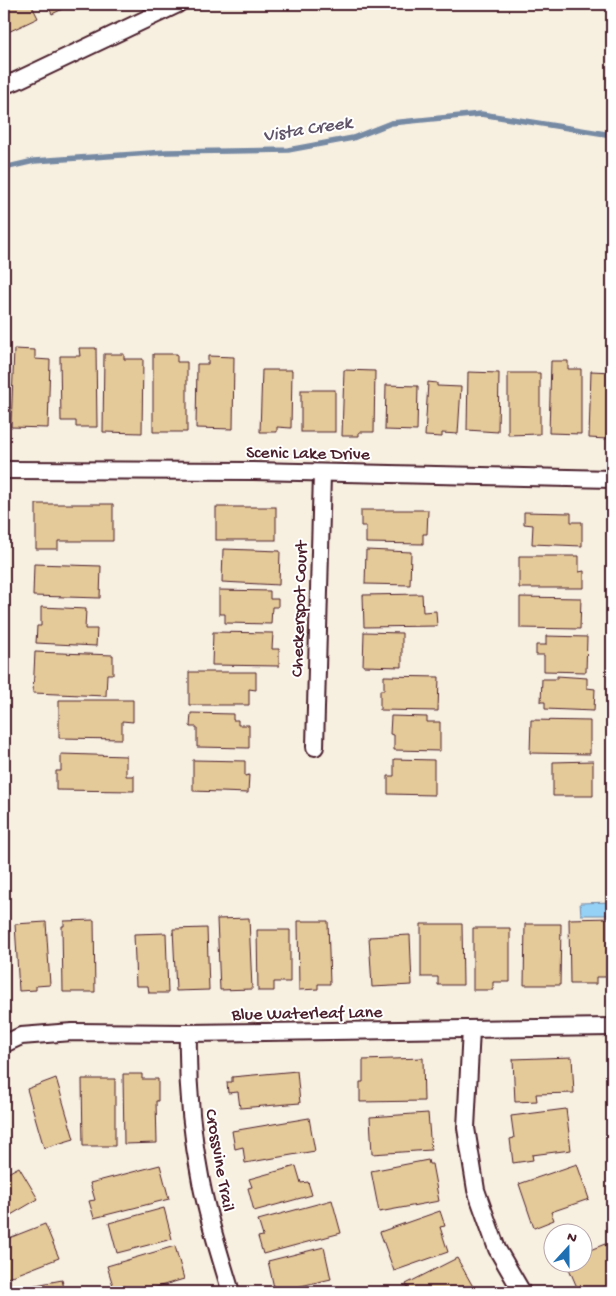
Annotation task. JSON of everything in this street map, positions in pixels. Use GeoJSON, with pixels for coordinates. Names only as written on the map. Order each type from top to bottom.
{"type":"FeatureCollection","features":[{"type":"Feature","properties":{"kind":"street"},"geometry":{"type":"LineString","coordinates":[[4,85],[178,4]]}},
{"type":"Feature","properties":{"kind":"street","name":"Scenic Lake Drive"},"geometry":{"type":"LineString","coordinates":[[4,470],[243,471],[612,479]]}},
{"type":"Feature","properties":{"kind":"street","name":"Checkerspot Court"},"geometry":{"type":"LineString","coordinates":[[315,747],[322,473]]}},
{"type":"Feature","properties":{"kind":"street","name":"Blue Waterleaf Lane"},"geometry":{"type":"LineString","coordinates":[[4,1044],[21,1036],[72,1032],[188,1033],[612,1027]]}},
{"type":"Feature","properties":{"kind":"street"},"geometry":{"type":"LineString","coordinates":[[471,1029],[466,1128],[476,1190],[497,1249],[522,1292]]}},
{"type":"Feature","properties":{"kind":"street","name":"Crossvine Trail"},"geometry":{"type":"LineString","coordinates":[[188,1033],[188,1078],[192,1131],[201,1183],[231,1292]]}},
{"type":"Feature","properties":{"kind":"water"},"geometry":{"type":"Polygon","coordinates":[[[611,902],[611,915],[581,915],[580,903],[611,902]]]}},
{"type":"Feature","properties":{"kind":"building"},"geometry":{"type":"Polygon","coordinates":[[[4,4],[31,4],[38,18],[4,34],[4,4]]]}},
{"type":"Feature","properties":{"kind":"building"},"geometry":{"type":"Polygon","coordinates":[[[47,4],[68,4],[69,6],[52,14],[47,4]]]}},
{"type":"Feature","properties":{"kind":"building"},"geometry":{"type":"Polygon","coordinates":[[[79,348],[96,348],[97,427],[76,427],[76,421],[61,421],[60,356],[80,356],[79,348]]]}},
{"type":"Feature","properties":{"kind":"building"},"geometry":{"type":"Polygon","coordinates":[[[14,349],[35,350],[35,359],[50,360],[48,428],[11,427],[14,349]]]}},
{"type":"Feature","properties":{"kind":"building"},"geometry":{"type":"Polygon","coordinates":[[[4,352],[7,352],[6,432],[4,432],[4,352]]]}},
{"type":"Feature","properties":{"kind":"building"},"geometry":{"type":"Polygon","coordinates":[[[104,354],[124,354],[124,359],[143,359],[142,433],[103,432],[104,354]]]}},
{"type":"Feature","properties":{"kind":"building"},"geometry":{"type":"Polygon","coordinates":[[[153,354],[177,354],[177,362],[187,362],[187,432],[153,432],[153,354]]]}},
{"type":"Feature","properties":{"kind":"building"},"geometry":{"type":"Polygon","coordinates":[[[208,356],[234,357],[233,429],[196,428],[197,364],[208,364],[208,356]]]}},
{"type":"Feature","properties":{"kind":"building"},"geometry":{"type":"Polygon","coordinates":[[[551,361],[568,361],[568,369],[581,369],[581,434],[549,433],[551,361]]]}},
{"type":"Feature","properties":{"kind":"building"},"geometry":{"type":"Polygon","coordinates":[[[262,370],[292,370],[291,428],[277,427],[277,432],[260,432],[262,370]]]}},
{"type":"Feature","properties":{"kind":"building"},"geometry":{"type":"Polygon","coordinates":[[[344,370],[375,371],[374,432],[359,432],[359,436],[342,436],[344,370]]]}},
{"type":"Feature","properties":{"kind":"building"},"geometry":{"type":"Polygon","coordinates":[[[591,371],[612,372],[612,433],[607,433],[607,439],[589,438],[591,371]]]}},
{"type":"Feature","properties":{"kind":"building"},"geometry":{"type":"Polygon","coordinates":[[[468,372],[499,373],[498,432],[467,430],[468,372]]]}},
{"type":"Feature","properties":{"kind":"building"},"geometry":{"type":"Polygon","coordinates":[[[508,373],[540,373],[540,434],[508,435],[508,373]]]}},
{"type":"Feature","properties":{"kind":"building"},"geometry":{"type":"Polygon","coordinates":[[[428,382],[437,383],[437,386],[461,387],[458,434],[442,433],[442,437],[425,436],[428,382]]]}},
{"type":"Feature","properties":{"kind":"building"},"geometry":{"type":"Polygon","coordinates":[[[386,385],[418,386],[417,431],[385,430],[386,385]]]}},
{"type":"Feature","properties":{"kind":"building"},"geometry":{"type":"Polygon","coordinates":[[[301,390],[335,390],[335,432],[301,432],[301,390]]]}},
{"type":"Feature","properties":{"kind":"building"},"geometry":{"type":"Polygon","coordinates":[[[36,504],[113,504],[113,541],[58,541],[58,549],[36,549],[36,504]]]}},
{"type":"Feature","properties":{"kind":"building"},"geometry":{"type":"Polygon","coordinates":[[[216,507],[276,507],[276,540],[216,540],[216,507]]]}},
{"type":"Feature","properties":{"kind":"building"},"geometry":{"type":"Polygon","coordinates":[[[361,510],[428,510],[427,534],[423,534],[423,544],[366,543],[366,526],[361,526],[361,510]]]}},
{"type":"Feature","properties":{"kind":"building"},"geometry":{"type":"Polygon","coordinates":[[[524,512],[571,513],[571,522],[582,522],[582,546],[532,544],[533,525],[524,524],[524,512]]]}},
{"type":"Feature","properties":{"kind":"building"},"geometry":{"type":"Polygon","coordinates":[[[223,549],[280,551],[279,585],[222,582],[223,549]]]}},
{"type":"Feature","properties":{"kind":"building"},"geometry":{"type":"Polygon","coordinates":[[[366,550],[411,552],[410,585],[365,584],[366,550]]]}},
{"type":"Feature","properties":{"kind":"building"},"geometry":{"type":"Polygon","coordinates":[[[519,556],[579,556],[579,572],[584,571],[584,588],[519,588],[519,556]]]}},
{"type":"Feature","properties":{"kind":"building"},"geometry":{"type":"Polygon","coordinates":[[[34,564],[101,566],[100,598],[33,596],[34,564]]]}},
{"type":"Feature","properties":{"kind":"building"},"geometry":{"type":"Polygon","coordinates":[[[219,590],[270,591],[270,599],[278,599],[278,607],[272,607],[271,624],[225,623],[225,614],[219,614],[219,590]]]}},
{"type":"Feature","properties":{"kind":"building"},"geometry":{"type":"Polygon","coordinates":[[[422,594],[423,612],[436,611],[437,626],[364,627],[363,595],[422,594]]]}},
{"type":"Feature","properties":{"kind":"building"},"geometry":{"type":"Polygon","coordinates":[[[520,597],[581,598],[580,629],[520,628],[520,597]]]}},
{"type":"Feature","properties":{"kind":"building"},"geometry":{"type":"Polygon","coordinates":[[[41,607],[86,609],[85,629],[97,629],[96,646],[36,643],[37,626],[41,626],[41,607]]]}},
{"type":"Feature","properties":{"kind":"building"},"geometry":{"type":"Polygon","coordinates":[[[213,632],[273,633],[272,649],[279,649],[279,666],[212,665],[213,632]]]}},
{"type":"Feature","properties":{"kind":"building"},"geometry":{"type":"Polygon","coordinates":[[[364,632],[402,633],[402,667],[363,666],[364,632]]]}},
{"type":"Feature","properties":{"kind":"building"},"geometry":{"type":"Polygon","coordinates":[[[546,636],[587,637],[586,672],[544,671],[544,655],[536,655],[536,645],[546,645],[546,636]]]}},
{"type":"Feature","properties":{"kind":"building"},"geometry":{"type":"Polygon","coordinates":[[[35,652],[113,655],[113,674],[107,674],[106,696],[33,693],[35,652]]]}},
{"type":"Feature","properties":{"kind":"building"},"geometry":{"type":"Polygon","coordinates":[[[189,672],[256,672],[256,690],[249,689],[249,705],[189,705],[189,672]]]}},
{"type":"Feature","properties":{"kind":"building"},"geometry":{"type":"Polygon","coordinates":[[[384,676],[439,677],[438,711],[380,710],[380,690],[384,690],[384,676]]]}},
{"type":"Feature","properties":{"kind":"building"},"geometry":{"type":"Polygon","coordinates":[[[557,676],[587,678],[587,688],[595,689],[594,711],[545,709],[545,702],[541,702],[542,679],[557,679],[557,676]]]}},
{"type":"Feature","properties":{"kind":"building"},"geometry":{"type":"Polygon","coordinates":[[[59,700],[133,700],[133,722],[122,721],[122,739],[59,738],[59,700]]]}},
{"type":"Feature","properties":{"kind":"building"},"geometry":{"type":"Polygon","coordinates":[[[191,713],[233,714],[233,720],[238,720],[238,725],[249,725],[249,748],[197,747],[197,727],[190,727],[191,713]]]}},
{"type":"Feature","properties":{"kind":"building"},"geometry":{"type":"Polygon","coordinates":[[[391,716],[427,717],[427,722],[440,722],[440,751],[394,750],[394,735],[390,734],[391,716]]]}},
{"type":"Feature","properties":{"kind":"building"},"geometry":{"type":"Polygon","coordinates":[[[531,720],[590,721],[590,754],[530,753],[531,720]]]}},
{"type":"Feature","properties":{"kind":"building"},"geometry":{"type":"Polygon","coordinates":[[[61,754],[126,756],[126,776],[134,776],[134,791],[56,790],[56,771],[61,771],[61,754]]]}},
{"type":"Feature","properties":{"kind":"building"},"geometry":{"type":"Polygon","coordinates":[[[394,759],[434,760],[434,795],[388,794],[388,776],[394,776],[394,759]]]}},
{"type":"Feature","properties":{"kind":"building"},"geometry":{"type":"Polygon","coordinates":[[[193,760],[245,761],[245,776],[249,775],[248,793],[193,791],[193,760]]]}},
{"type":"Feature","properties":{"kind":"building"},"geometry":{"type":"Polygon","coordinates":[[[593,761],[593,796],[553,796],[553,762],[593,761]]]}},
{"type":"Feature","properties":{"kind":"building"},"geometry":{"type":"Polygon","coordinates":[[[249,918],[252,989],[220,990],[217,919],[249,918]]]}},
{"type":"Feature","properties":{"kind":"building"},"geometry":{"type":"Polygon","coordinates":[[[612,918],[612,977],[596,977],[596,984],[570,984],[569,919],[612,918]]]}},
{"type":"Feature","properties":{"kind":"building"},"geometry":{"type":"Polygon","coordinates":[[[94,920],[95,992],[63,992],[62,926],[64,926],[64,921],[94,920]]]}},
{"type":"Feature","properties":{"kind":"building"},"geometry":{"type":"Polygon","coordinates":[[[298,921],[328,921],[330,984],[318,984],[318,989],[299,990],[298,921]]]}},
{"type":"Feature","properties":{"kind":"building"},"geometry":{"type":"Polygon","coordinates":[[[46,922],[50,985],[36,986],[36,990],[19,991],[15,924],[46,922]]]}},
{"type":"Feature","properties":{"kind":"building"},"geometry":{"type":"Polygon","coordinates":[[[421,924],[462,924],[463,985],[438,985],[438,977],[421,977],[421,924]]]}},
{"type":"Feature","properties":{"kind":"building"},"geometry":{"type":"Polygon","coordinates":[[[525,924],[561,924],[560,985],[524,985],[525,924]]]}},
{"type":"Feature","properties":{"kind":"building"},"geometry":{"type":"Polygon","coordinates":[[[207,928],[209,990],[176,991],[173,929],[207,928]]]}},
{"type":"Feature","properties":{"kind":"building"},"geometry":{"type":"Polygon","coordinates":[[[473,928],[510,928],[510,982],[493,982],[493,990],[473,990],[473,928]]]}},
{"type":"Feature","properties":{"kind":"building"},"geometry":{"type":"Polygon","coordinates":[[[257,930],[290,930],[290,982],[274,982],[274,991],[258,991],[257,930]]]}},
{"type":"Feature","properties":{"kind":"building"},"geometry":{"type":"Polygon","coordinates":[[[166,933],[168,993],[149,993],[148,986],[136,986],[134,934],[166,933]]]}},
{"type":"Feature","properties":{"kind":"building"},"geometry":{"type":"Polygon","coordinates":[[[410,935],[412,985],[372,987],[369,937],[410,935]]]}},
{"type":"Feature","properties":{"kind":"building"},"geometry":{"type":"Polygon","coordinates":[[[572,1057],[574,1093],[536,1094],[537,1101],[515,1102],[513,1059],[572,1057]]]}},
{"type":"Feature","properties":{"kind":"building"},"geometry":{"type":"Polygon","coordinates":[[[423,1058],[424,1101],[360,1102],[360,1082],[363,1082],[363,1060],[423,1058]]]}},
{"type":"Feature","properties":{"kind":"building"},"geometry":{"type":"Polygon","coordinates":[[[608,1069],[612,1069],[612,1127],[608,1127],[608,1069]]]}},
{"type":"Feature","properties":{"kind":"building"},"geometry":{"type":"Polygon","coordinates":[[[297,1071],[300,1103],[240,1108],[238,1092],[228,1093],[227,1082],[232,1082],[232,1077],[297,1071]]]}},
{"type":"Feature","properties":{"kind":"building"},"geometry":{"type":"Polygon","coordinates":[[[123,1074],[142,1074],[142,1079],[158,1079],[158,1101],[156,1101],[157,1143],[124,1144],[123,1074]]]}},
{"type":"Feature","properties":{"kind":"building"},"geometry":{"type":"Polygon","coordinates":[[[56,1078],[74,1139],[44,1148],[27,1089],[56,1078]]]}},
{"type":"Feature","properties":{"kind":"building"},"geometry":{"type":"Polygon","coordinates":[[[82,1079],[115,1079],[115,1146],[83,1146],[82,1079]]]}},
{"type":"Feature","properties":{"kind":"building"},"geometry":{"type":"Polygon","coordinates":[[[566,1109],[571,1150],[532,1155],[533,1160],[513,1163],[510,1139],[514,1138],[511,1116],[566,1109]]]}},
{"type":"Feature","properties":{"kind":"building"},"geometry":{"type":"Polygon","coordinates":[[[428,1113],[431,1150],[372,1154],[370,1117],[428,1113]]]}},
{"type":"Feature","properties":{"kind":"building"},"geometry":{"type":"Polygon","coordinates":[[[309,1118],[315,1151],[245,1163],[243,1147],[235,1149],[232,1131],[309,1118]]]}},
{"type":"Feature","properties":{"kind":"building"},"geometry":{"type":"Polygon","coordinates":[[[428,1160],[429,1164],[432,1164],[439,1201],[379,1212],[371,1171],[428,1160]]]}},
{"type":"Feature","properties":{"kind":"building"},"geometry":{"type":"Polygon","coordinates":[[[577,1164],[589,1199],[551,1212],[554,1220],[534,1228],[519,1184],[577,1164]]]}},
{"type":"Feature","properties":{"kind":"building"},"geometry":{"type":"Polygon","coordinates":[[[160,1165],[169,1199],[94,1218],[89,1201],[95,1200],[90,1183],[160,1165]]]}},
{"type":"Feature","properties":{"kind":"building"},"geometry":{"type":"Polygon","coordinates":[[[296,1166],[301,1183],[308,1182],[312,1195],[254,1211],[248,1188],[252,1187],[249,1179],[296,1166]]]}},
{"type":"Feature","properties":{"kind":"building"},"geometry":{"type":"Polygon","coordinates":[[[19,1167],[38,1199],[4,1219],[4,1175],[19,1167]]]}},
{"type":"Feature","properties":{"kind":"building"},"geometry":{"type":"Polygon","coordinates":[[[332,1200],[341,1233],[263,1254],[258,1237],[263,1236],[258,1220],[332,1200]]]}},
{"type":"Feature","properties":{"kind":"building"},"geometry":{"type":"Polygon","coordinates":[[[164,1208],[172,1239],[117,1253],[109,1223],[164,1208]]]}},
{"type":"Feature","properties":{"kind":"building"},"geometry":{"type":"Polygon","coordinates":[[[440,1211],[445,1226],[440,1227],[448,1252],[394,1271],[380,1232],[440,1211]]]}},
{"type":"Feature","properties":{"kind":"building"},"geometry":{"type":"Polygon","coordinates":[[[45,1224],[59,1258],[5,1279],[4,1240],[45,1224]]]}},
{"type":"Feature","properties":{"kind":"building"},"geometry":{"type":"Polygon","coordinates":[[[605,1244],[612,1261],[612,1292],[579,1292],[571,1274],[594,1274],[594,1248],[605,1244]]]}},
{"type":"Feature","properties":{"kind":"building"},"geometry":{"type":"Polygon","coordinates":[[[175,1246],[184,1279],[140,1292],[115,1292],[107,1266],[175,1246]]]}},
{"type":"Feature","properties":{"kind":"building"},"geometry":{"type":"Polygon","coordinates":[[[324,1247],[331,1279],[275,1292],[268,1261],[324,1247]]]}},
{"type":"Feature","properties":{"kind":"building"},"geometry":{"type":"Polygon","coordinates":[[[457,1258],[476,1292],[410,1292],[406,1284],[457,1258]]]}},
{"type":"Feature","properties":{"kind":"building"},"geometry":{"type":"Polygon","coordinates":[[[62,1280],[65,1292],[10,1292],[10,1290],[62,1280]]]}},
{"type":"Feature","properties":{"kind":"waterway","name":"Vista Creek"},"geometry":{"type":"LineString","coordinates":[[4,168],[34,161],[166,152],[288,150],[353,138],[391,123],[481,114],[612,135]]}}]}
